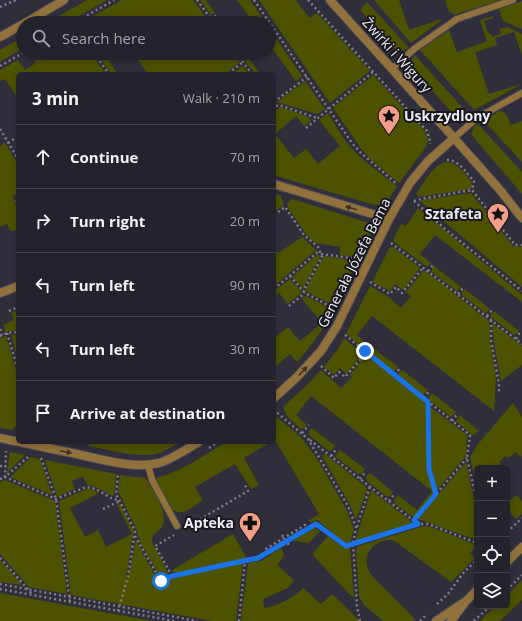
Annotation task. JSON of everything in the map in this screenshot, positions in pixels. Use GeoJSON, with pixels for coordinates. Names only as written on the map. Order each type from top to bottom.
{"type":"FeatureCollection","features":[{"type":"Feature","properties":{"kind":"street"},"geometry":{"type":"LineString","coordinates":[[36,16],[64,0]]}},
{"type":"Feature","properties":{"kind":"street","name":"Żwirki i Wigury"},"geometry":{"type":"LineString","coordinates":[[330,0],[500,190],[522,218]]}},
{"type":"Feature","properties":{"kind":"street"},"geometry":{"type":"LineString","coordinates":[[0,37],[16,28]]}},
{"type":"Feature","properties":{"kind":"street","name":"Generała Józefa Bema"},"geometry":{"type":"LineString","coordinates":[[276,396],[310,364],[331,337],[389,219],[410,183],[428,161],[454,138]]}},
{"type":"Feature","properties":{"kind":"street"},"geometry":{"type":"LineString","coordinates":[[276,185],[389,219]]}},
{"type":"Feature","properties":{"kind":"street"},"geometry":{"type":"LineString","coordinates":[[0,293],[16,287]]}},
{"type":"Feature","properties":{"kind":"street"},"geometry":{"type":"LineString","coordinates":[[0,438],[16,441]]}},
{"type":"Feature","properties":{"kind":"street"},"geometry":{"type":"LineString","coordinates":[[28,444],[113,462],[138,464],[158,463],[168,460],[196,444]]}},
{"type":"Feature","properties":{"kind":"street"},"geometry":{"type":"LineString","coordinates":[[510,559],[522,547]]}},
{"type":"Feature","properties":{"kind":"street"},"geometry":{"type":"LineString","coordinates":[[451,621],[474,593]]}},
{"type":"Feature","properties":{"kind":"street"},"geometry":{"type":"LineString","coordinates":[[436,621],[466,601]]}},
{"type":"Feature","properties":{"kind":"lane"},"geometry":{"type":"LineString","coordinates":[[392,69],[414,49],[457,19],[513,0]]}},
{"type":"Feature","properties":{"kind":"lane"},"geometry":{"type":"LineString","coordinates":[[454,138],[477,118],[522,93]]}},
{"type":"Feature","properties":{"kind":"lane"},"geometry":{"type":"LineString","coordinates":[[148,464],[152,480],[178,529]]}},
{"type":"Feature","properties":{"kind":"path"},"geometry":{"type":"LineString","coordinates":[[1,6],[3,0]]}},
{"type":"Feature","properties":{"kind":"path"},"geometry":{"type":"LineString","coordinates":[[1,6],[16,0]]}},
{"type":"Feature","properties":{"kind":"path"},"geometry":{"type":"LineString","coordinates":[[86,16],[114,0]]}},
{"type":"Feature","properties":{"kind":"path"},"geometry":{"type":"LineString","coordinates":[[197,0],[208,16]]}},
{"type":"Feature","properties":{"kind":"path"},"geometry":{"type":"LineString","coordinates":[[254,0],[265,16]]}},
{"type":"Feature","properties":{"kind":"path"},"geometry":{"type":"LineString","coordinates":[[308,0],[427,132],[430,141],[428,149]]}},
{"type":"Feature","properties":{"kind":"path"},"geometry":{"type":"LineString","coordinates":[[276,32],[361,154],[399,186],[402,181]]}},
{"type":"Feature","properties":{"kind":"path"},"geometry":{"type":"LineString","coordinates":[[0,66],[16,57]]}},
{"type":"Feature","properties":{"kind":"path"},"geometry":{"type":"LineString","coordinates":[[99,60],[107,72]]}},
{"type":"Feature","properties":{"kind":"path"},"geometry":{"type":"LineString","coordinates":[[230,72],[243,62],[250,72]]}},
{"type":"Feature","properties":{"kind":"path"},"geometry":{"type":"LineString","coordinates":[[306,128],[373,72]]}},
{"type":"Feature","properties":{"kind":"path"},"geometry":{"type":"LineString","coordinates":[[276,103],[307,77]]}},
{"type":"Feature","properties":{"kind":"path"},"geometry":{"type":"LineString","coordinates":[[276,105],[317,118]]}},
{"type":"Feature","properties":{"kind":"path"},"geometry":{"type":"LineString","coordinates":[[0,129],[16,156]]}},
{"type":"Feature","properties":{"kind":"path"},"geometry":{"type":"LineString","coordinates":[[8,142],[14,139]]}},
{"type":"Feature","properties":{"kind":"path"},"geometry":{"type":"LineString","coordinates":[[444,161],[450,160],[458,164],[474,181],[472,190]]}},
{"type":"Feature","properties":{"kind":"path"},"geometry":{"type":"LineString","coordinates":[[414,201],[472,190]]}},
{"type":"Feature","properties":{"kind":"path"},"geometry":{"type":"LineString","coordinates":[[472,190],[515,245],[522,245]]}},
{"type":"Feature","properties":{"kind":"path"},"geometry":{"type":"LineString","coordinates":[[411,198],[445,229],[522,291]]}},
{"type":"Feature","properties":{"kind":"path"},"geometry":{"type":"LineString","coordinates":[[276,214],[285,207],[286,202]]}},
{"type":"Feature","properties":{"kind":"path"},"geometry":{"type":"LineString","coordinates":[[285,207],[304,235],[318,247],[322,257],[304,292],[290,306]]}},
{"type":"Feature","properties":{"kind":"path"},"geometry":{"type":"LineString","coordinates":[[389,241],[522,344]]}},
{"type":"Feature","properties":{"kind":"path"},"geometry":{"type":"LineString","coordinates":[[276,287],[320,252],[361,259],[358,265]]}},
{"type":"Feature","properties":{"kind":"path"},"geometry":{"type":"LineString","coordinates":[[428,271],[433,265]]}},
{"type":"Feature","properties":{"kind":"path"},"geometry":{"type":"LineString","coordinates":[[369,282],[390,294],[396,287],[402,293],[423,268]]}},
{"type":"Feature","properties":{"kind":"path"},"geometry":{"type":"LineString","coordinates":[[290,276],[304,292],[336,309]]}},
{"type":"Feature","properties":{"kind":"path"},"geometry":{"type":"LineString","coordinates":[[458,294],[463,288]]}},
{"type":"Feature","properties":{"kind":"path"},"geometry":{"type":"LineString","coordinates":[[9,311],[16,308]]}},
{"type":"Feature","properties":{"kind":"path"},"geometry":{"type":"LineString","coordinates":[[487,316],[492,310]]}},
{"type":"Feature","properties":{"kind":"path"},"geometry":{"type":"LineString","coordinates":[[491,320],[492,340],[499,392]]}},
{"type":"Feature","properties":{"kind":"path"},"geometry":{"type":"LineString","coordinates":[[0,329],[1,335],[16,332]]}},
{"type":"Feature","properties":{"kind":"path"},"geometry":{"type":"LineString","coordinates":[[516,338],[520,332]]}},
{"type":"Feature","properties":{"kind":"path"},"geometry":{"type":"LineString","coordinates":[[7,333],[16,363]]}},
{"type":"Feature","properties":{"kind":"path"},"geometry":{"type":"LineString","coordinates":[[344,334],[470,435],[467,458],[477,501]]}},
{"type":"Feature","properties":{"kind":"path"},"geometry":{"type":"LineString","coordinates":[[320,366],[334,378],[339,372],[345,378],[370,345]]}},
{"type":"Feature","properties":{"kind":"path"},"geometry":{"type":"LineString","coordinates":[[395,375],[400,368]]}},
{"type":"Feature","properties":{"kind":"path"},"geometry":{"type":"LineString","coordinates":[[424,398],[429,391]]}},
{"type":"Feature","properties":{"kind":"path"},"geometry":{"type":"LineString","coordinates":[[428,402],[429,469],[436,494]]}},
{"type":"Feature","properties":{"kind":"path"},"geometry":{"type":"LineString","coordinates":[[276,412],[308,439],[418,524]]}},
{"type":"Feature","properties":{"kind":"path"},"geometry":{"type":"LineString","coordinates":[[452,421],[458,414]]}},
{"type":"Feature","properties":{"kind":"path"},"geometry":{"type":"LineString","coordinates":[[302,433],[309,425]]}},
{"type":"Feature","properties":{"kind":"path"},"geometry":{"type":"LineString","coordinates":[[308,439],[348,506],[356,527]]}},
{"type":"Feature","properties":{"kind":"path"},"geometry":{"type":"LineString","coordinates":[[5,477],[6,448]]}},
{"type":"Feature","properties":{"kind":"path"},"geometry":{"type":"LineString","coordinates":[[331,456],[337,448]]}},
{"type":"Feature","properties":{"kind":"path"},"geometry":{"type":"LineString","coordinates":[[0,479],[5,477],[31,454]]}},
{"type":"Feature","properties":{"kind":"path"},"geometry":{"type":"LineString","coordinates":[[40,456],[56,500],[70,602]]}},
{"type":"Feature","properties":{"kind":"path"},"geometry":{"type":"LineString","coordinates":[[414,520],[467,458]]}},
{"type":"Feature","properties":{"kind":"path"},"geometry":{"type":"LineString","coordinates":[[0,466],[6,466]]}},
{"type":"Feature","properties":{"kind":"path"},"geometry":{"type":"LineString","coordinates":[[360,478],[366,471]]}},
{"type":"Feature","properties":{"kind":"path"},"geometry":{"type":"LineString","coordinates":[[118,472],[116,494],[135,531],[128,577],[118,611]]}},
{"type":"Feature","properties":{"kind":"path"},"geometry":{"type":"LineString","coordinates":[[5,477],[56,500],[86,487],[96,488],[111,498],[120,501]]}},
{"type":"Feature","properties":{"kind":"path"},"geometry":{"type":"LineString","coordinates":[[187,528],[248,491],[245,485]]}},
{"type":"Feature","properties":{"kind":"path"},"geometry":{"type":"LineString","coordinates":[[360,621],[357,606],[353,544],[356,527],[370,486]]}},
{"type":"Feature","properties":{"kind":"path"},"geometry":{"type":"LineString","coordinates":[[389,501],[395,494]]}},
{"type":"Feature","properties":{"kind":"path"},"geometry":{"type":"LineString","coordinates":[[103,509],[120,501]]}},
{"type":"Feature","properties":{"kind":"path"},"geometry":{"type":"LineString","coordinates":[[510,529],[522,518]]}},
{"type":"Feature","properties":{"kind":"path"},"geometry":{"type":"LineString","coordinates":[[135,536],[161,581],[172,576],[258,558],[316,524],[346,546],[418,524],[428,524],[474,542]]}},
{"type":"Feature","properties":{"kind":"path"},"geometry":{"type":"LineString","coordinates":[[263,555],[266,549],[283,536],[305,525],[310,527]]}},
{"type":"Feature","properties":{"kind":"path"},"geometry":{"type":"LineString","coordinates":[[172,576],[155,546],[178,529]]}},
{"type":"Feature","properties":{"kind":"path"},"geometry":{"type":"LineString","coordinates":[[283,536],[289,545]]}},
{"type":"Feature","properties":{"kind":"path"},"geometry":{"type":"LineString","coordinates":[[0,558],[33,595]]}},
{"type":"Feature","properties":{"kind":"path"},"geometry":{"type":"LineString","coordinates":[[239,621],[245,561]]}},
{"type":"Feature","properties":{"kind":"path"},"geometry":{"type":"LineString","coordinates":[[433,609],[448,594],[464,572],[474,563]]}},
{"type":"Feature","properties":{"kind":"path"},"geometry":{"type":"LineString","coordinates":[[510,587],[522,575]]}},
{"type":"Feature","properties":{"kind":"path"},"geometry":{"type":"LineString","coordinates":[[0,584],[197,621]]}},
{"type":"Feature","properties":{"kind":"path"},"geometry":{"type":"LineString","coordinates":[[0,589],[174,621]]}},
{"type":"Feature","properties":{"kind":"path"},"geometry":{"type":"LineString","coordinates":[[474,621],[487,609]]}},
{"type":"Feature","properties":{"kind":"path"},"geometry":{"type":"LineString","coordinates":[[420,621],[428,614]]}},
{"type":"Feature","properties":{"kind":"shaded area"},"geometry":{"type":"Polygon","coordinates":[[[87,0],[107,0],[79,16],[59,16],[87,0]]]}},
{"type":"Feature","properties":{"kind":"shaded area"},"geometry":{"type":"Polygon","coordinates":[[[122,0],[193,0],[205,16],[93,16],[122,0]]]}},
{"type":"Feature","properties":{"kind":"shaded area"},"geometry":{"type":"Polygon","coordinates":[[[200,0],[206,0],[215,13],[211,15],[200,0]]]}},
{"type":"Feature","properties":{"kind":"shaded area"},"geometry":{"type":"Polygon","coordinates":[[[237,0],[250,0],[261,16],[249,16],[237,0]]]}},
{"type":"Feature","properties":{"kind":"shaded area"},"geometry":{"type":"Polygon","coordinates":[[[259,0],[295,0],[310,18],[317,13],[370,71],[330,103],[276,25],[276,16],[270,16],[259,0]]]}},
{"type":"Feature","properties":{"kind":"shaded area"},"geometry":{"type":"Polygon","coordinates":[[[374,0],[399,0],[409,30],[441,19],[411,43],[374,0]]]}},
{"type":"Feature","properties":{"kind":"shaded area"},"geometry":{"type":"Polygon","coordinates":[[[445,0],[501,0],[454,15],[448,10],[445,0]]]}},
{"type":"Feature","properties":{"kind":"shaded area"},"geometry":{"type":"Polygon","coordinates":[[[522,1],[522,29],[503,21],[499,9],[522,1]]]}},
{"type":"Feature","properties":{"kind":"shaded area"},"geometry":{"type":"Polygon","coordinates":[[[367,2],[409,48],[402,50],[395,49],[361,11],[367,2]]]}},
{"type":"Feature","properties":{"kind":"shaded area"},"geometry":{"type":"Polygon","coordinates":[[[493,16],[493,18],[484,21],[488,33],[490,33],[492,37],[501,34],[499,29],[507,27],[522,34],[522,55],[514,32],[495,38],[497,45],[475,52],[489,94],[521,84],[474,110],[420,50],[449,30],[457,52],[487,41],[480,20],[493,16]]]}},
{"type":"Feature","properties":{"kind":"shaded area"},"geometry":{"type":"Polygon","coordinates":[[[276,38],[302,76],[296,81],[276,54],[276,38]]]}},
{"type":"Feature","properties":{"kind":"shaded area"},"geometry":{"type":"Polygon","coordinates":[[[16,41],[16,52],[0,62],[0,50],[16,41]]]}},
{"type":"Feature","properties":{"kind":"shaded area"},"geometry":{"type":"Polygon","coordinates":[[[415,55],[470,116],[462,119],[456,117],[412,68],[411,64],[415,55]]]}},
{"type":"Feature","properties":{"kind":"shaded area"},"geometry":{"type":"Polygon","coordinates":[[[18,60],[25,70],[36,63],[34,60],[96,60],[105,72],[16,72],[16,96],[5,79],[0,81],[0,70],[18,60]]]}},
{"type":"Feature","properties":{"kind":"shaded area"},"geometry":{"type":"Polygon","coordinates":[[[102,60],[108,60],[117,72],[110,72],[102,60]]]}},
{"type":"Feature","properties":{"kind":"shaded area"},"geometry":{"type":"Polygon","coordinates":[[[138,60],[238,60],[240,62],[228,72],[147,72],[138,60]]]}},
{"type":"Feature","properties":{"kind":"shaded area"},"geometry":{"type":"Polygon","coordinates":[[[244,60],[250,60],[259,72],[253,72],[244,60]]]}},
{"type":"Feature","properties":{"kind":"shaded area"},"geometry":{"type":"Polygon","coordinates":[[[243,66],[248,72],[234,72],[243,66]]]}},
{"type":"Feature","properties":{"kind":"shaded area"},"geometry":{"type":"Polygon","coordinates":[[[373,75],[424,130],[428,139],[426,147],[399,183],[369,158],[333,108],[373,75]]]}},
{"type":"Feature","properties":{"kind":"shaded area"},"geometry":{"type":"Polygon","coordinates":[[[305,81],[325,109],[317,114],[277,102],[305,81]]]}},
{"type":"Feature","properties":{"kind":"shaded area"},"geometry":{"type":"Polygon","coordinates":[[[280,107],[307,116],[311,121],[304,126],[296,116],[276,133],[276,110],[280,107]]]}},
{"type":"Feature","properties":{"kind":"shaded area"},"geometry":{"type":"Polygon","coordinates":[[[500,111],[506,114],[511,125],[522,121],[522,162],[483,120],[500,111]]]}},
{"type":"Feature","properties":{"kind":"shaded area"},"geometry":{"type":"Polygon","coordinates":[[[328,113],[351,148],[370,166],[397,186],[385,202],[374,205],[276,176],[276,135],[294,158],[306,149],[318,164],[340,146],[319,120],[328,113]]]}},
{"type":"Feature","properties":{"kind":"shaded area"},"geometry":{"type":"Polygon","coordinates":[[[478,124],[522,172],[522,194],[471,134],[474,127],[478,124]]]}},
{"type":"Feature","properties":{"kind":"shaded area"},"geometry":{"type":"Polygon","coordinates":[[[5,143],[16,161],[16,195],[13,196],[16,206],[16,230],[10,231],[7,224],[0,227],[0,146],[5,143]]]}},
{"type":"Feature","properties":{"kind":"shaded area"},"geometry":{"type":"Polygon","coordinates":[[[444,162],[453,163],[460,168],[472,182],[471,189],[419,197],[416,194],[428,176],[435,168],[444,162]]]}},
{"type":"Feature","properties":{"kind":"shaded area"},"geometry":{"type":"Polygon","coordinates":[[[471,193],[513,246],[522,247],[522,287],[421,202],[422,200],[471,193]]]}},
{"type":"Feature","properties":{"kind":"shaded area"},"geometry":{"type":"Polygon","coordinates":[[[276,195],[281,196],[284,205],[276,211],[276,195]]]}},
{"type":"Feature","properties":{"kind":"shaded area"},"geometry":{"type":"Polygon","coordinates":[[[292,199],[369,223],[372,227],[372,231],[359,257],[340,255],[340,247],[315,243],[306,234],[288,208],[287,203],[292,199]]]}},
{"type":"Feature","properties":{"kind":"shaded area"},"geometry":{"type":"Polygon","coordinates":[[[418,208],[522,295],[522,302],[435,235],[420,254],[431,263],[427,267],[395,243],[393,240],[401,224],[406,226],[418,208]]]}},
{"type":"Feature","properties":{"kind":"shaded area"},"geometry":{"type":"Polygon","coordinates":[[[302,237],[316,250],[276,284],[276,250],[278,253],[302,237]]]}},
{"type":"Feature","properties":{"kind":"shaded area"},"geometry":{"type":"Polygon","coordinates":[[[390,247],[393,247],[420,268],[403,290],[395,284],[390,291],[372,282],[390,247]]]}},
{"type":"Feature","properties":{"kind":"shaded area"},"geometry":{"type":"Polygon","coordinates":[[[318,254],[320,257],[303,288],[292,277],[318,254]]]}},
{"type":"Feature","properties":{"kind":"shaded area"},"geometry":{"type":"Polygon","coordinates":[[[324,256],[357,261],[335,306],[305,291],[324,256]]]}},
{"type":"Feature","properties":{"kind":"shaded area"},"geometry":{"type":"Polygon","coordinates":[[[434,266],[461,287],[457,291],[432,272],[432,268],[434,266]]]}},
{"type":"Feature","properties":{"kind":"shaded area"},"geometry":{"type":"Polygon","coordinates":[[[424,270],[489,321],[490,340],[496,378],[494,411],[372,316],[357,335],[368,344],[364,348],[346,334],[370,286],[390,298],[401,308],[411,296],[406,292],[424,270]]]}},
{"type":"Feature","properties":{"kind":"shaded area"},"geometry":{"type":"Polygon","coordinates":[[[290,279],[302,292],[288,304],[279,293],[276,295],[276,290],[290,279]]]}},
{"type":"Feature","properties":{"kind":"shaded area"},"geometry":{"type":"Polygon","coordinates":[[[465,289],[490,309],[485,313],[462,295],[462,292],[465,289]]]}},
{"type":"Feature","properties":{"kind":"shaded area"},"geometry":{"type":"Polygon","coordinates":[[[306,296],[333,310],[308,350],[297,362],[290,354],[276,366],[276,335],[277,336],[288,327],[300,341],[322,323],[302,299],[306,296]]]}},
{"type":"Feature","properties":{"kind":"shaded area"},"geometry":{"type":"Polygon","coordinates":[[[16,311],[16,330],[6,332],[3,325],[14,320],[11,313],[16,311]]]}},
{"type":"Feature","properties":{"kind":"shaded area"},"geometry":{"type":"Polygon","coordinates":[[[494,311],[519,331],[514,335],[491,317],[494,311]]]}},
{"type":"Feature","properties":{"kind":"shaded area"},"geometry":{"type":"Polygon","coordinates":[[[492,323],[522,346],[522,365],[501,381],[494,343],[492,323]]]}},
{"type":"Feature","properties":{"kind":"shaded area"},"geometry":{"type":"Polygon","coordinates":[[[11,335],[16,335],[16,354],[11,335]]]}},
{"type":"Feature","properties":{"kind":"shaded area"},"geometry":{"type":"Polygon","coordinates":[[[6,336],[16,370],[16,425],[12,430],[0,428],[0,338],[6,336]]]}},
{"type":"Feature","properties":{"kind":"shaded area"},"geometry":{"type":"Polygon","coordinates":[[[344,338],[363,354],[346,374],[340,368],[334,375],[324,367],[338,349],[344,338]]]}},
{"type":"Feature","properties":{"kind":"shaded area"},"geometry":{"type":"Polygon","coordinates":[[[372,347],[398,367],[393,372],[370,353],[370,349],[372,347]]]}},
{"type":"Feature","properties":{"kind":"shaded area"},"geometry":{"type":"Polygon","coordinates":[[[366,355],[426,403],[428,468],[435,492],[415,517],[394,503],[395,499],[398,495],[417,510],[432,491],[311,396],[296,415],[307,425],[301,429],[288,417],[283,407],[321,370],[341,388],[352,377],[350,375],[366,355]]]}},
{"type":"Feature","properties":{"kind":"shaded area"},"geometry":{"type":"Polygon","coordinates":[[[402,370],[428,390],[423,395],[399,376],[399,373],[402,370]]]}},
{"type":"Feature","properties":{"kind":"shaded area"},"geometry":{"type":"Polygon","coordinates":[[[432,393],[456,412],[451,417],[429,400],[432,393]]]}},
{"type":"Feature","properties":{"kind":"shaded area"},"geometry":{"type":"Polygon","coordinates":[[[513,403],[522,417],[521,457],[516,452],[508,458],[506,456],[499,462],[501,464],[500,465],[474,465],[474,476],[470,457],[478,444],[513,403]]]}},
{"type":"Feature","properties":{"kind":"shaded area"},"geometry":{"type":"Polygon","coordinates":[[[429,406],[467,435],[466,456],[437,490],[431,468],[429,406]]]}},
{"type":"Feature","properties":{"kind":"shaded area"},"geometry":{"type":"Polygon","coordinates":[[[460,415],[479,431],[472,435],[456,421],[460,415]]]}},
{"type":"Feature","properties":{"kind":"shaded area"},"geometry":{"type":"Polygon","coordinates":[[[276,418],[300,436],[316,457],[346,509],[354,529],[350,542],[345,543],[317,520],[312,523],[308,521],[319,514],[276,442],[276,418]]]}},
{"type":"Feature","properties":{"kind":"shaded area"},"geometry":{"type":"Polygon","coordinates":[[[312,428],[335,446],[332,450],[329,451],[309,435],[309,431],[312,428]]]}},
{"type":"Feature","properties":{"kind":"shaded area"},"geometry":{"type":"Polygon","coordinates":[[[89,444],[176,444],[168,449],[150,455],[126,453],[89,446],[89,444]]]}},
{"type":"Feature","properties":{"kind":"shaded area"},"geometry":{"type":"Polygon","coordinates":[[[223,444],[268,444],[244,458],[259,485],[251,489],[235,464],[195,487],[203,500],[187,511],[176,512],[172,509],[165,498],[155,478],[183,468],[223,444]]]}},
{"type":"Feature","properties":{"kind":"shaded area"},"geometry":{"type":"Polygon","coordinates":[[[340,450],[365,469],[362,473],[358,474],[336,457],[340,450]]]}},
{"type":"Feature","properties":{"kind":"shaded area"},"geometry":{"type":"Polygon","coordinates":[[[10,452],[25,455],[7,473],[10,452]]]}},
{"type":"Feature","properties":{"kind":"shaded area"},"geometry":{"type":"Polygon","coordinates":[[[325,454],[367,489],[356,520],[350,505],[322,456],[325,454]]]}},
{"type":"Feature","properties":{"kind":"shaded area"},"geometry":{"type":"Polygon","coordinates":[[[31,457],[40,459],[52,495],[10,477],[31,457]]]}},
{"type":"Feature","properties":{"kind":"shaded area"},"geometry":{"type":"Polygon","coordinates":[[[45,460],[116,474],[114,495],[112,496],[96,487],[87,485],[83,476],[72,481],[75,489],[57,497],[45,460]]]}},
{"type":"Feature","properties":{"kind":"shaded area"},"geometry":{"type":"Polygon","coordinates":[[[466,462],[474,499],[474,539],[418,519],[466,462]]]}},
{"type":"Feature","properties":{"kind":"shaded area"},"geometry":{"type":"Polygon","coordinates":[[[370,473],[393,492],[391,495],[387,497],[367,481],[366,477],[370,473]]]}},
{"type":"Feature","properties":{"kind":"shaded area"},"geometry":{"type":"Polygon","coordinates":[[[120,475],[146,478],[159,501],[164,519],[161,528],[153,536],[152,542],[169,575],[161,578],[140,542],[136,529],[118,491],[120,475]]]}},
{"type":"Feature","properties":{"kind":"shaded area"},"geometry":{"type":"Polygon","coordinates":[[[5,480],[55,501],[67,594],[29,587],[0,554],[0,482],[5,480]]]}},
{"type":"Feature","properties":{"kind":"shaded area"},"geometry":{"type":"Polygon","coordinates":[[[87,489],[99,493],[70,508],[85,537],[98,530],[106,547],[132,534],[117,505],[120,504],[133,530],[126,577],[128,579],[136,540],[159,583],[171,578],[243,563],[236,621],[212,621],[71,595],[59,501],[87,489]]]}},
{"type":"Feature","properties":{"kind":"shaded area"},"geometry":{"type":"Polygon","coordinates":[[[371,490],[411,521],[411,524],[356,541],[356,539],[371,490]]]}},
{"type":"Feature","properties":{"kind":"shaded area"},"geometry":{"type":"Polygon","coordinates":[[[517,495],[522,501],[522,514],[516,519],[510,512],[510,500],[517,495]]]}},
{"type":"Feature","properties":{"kind":"shaded area"},"geometry":{"type":"Polygon","coordinates":[[[428,526],[474,544],[474,549],[470,553],[474,559],[451,582],[392,540],[383,541],[375,545],[371,548],[367,556],[367,567],[373,577],[415,619],[413,621],[383,621],[363,604],[359,596],[356,550],[358,546],[428,526]]]}},
{"type":"Feature","properties":{"kind":"shaded area"},"geometry":{"type":"Polygon","coordinates":[[[314,528],[320,531],[309,543],[293,541],[314,528]]]}},
{"type":"Feature","properties":{"kind":"shaded area"},"geometry":{"type":"Polygon","coordinates":[[[233,534],[246,557],[244,559],[176,573],[173,572],[172,570],[233,534]]]}},
{"type":"Feature","properties":{"kind":"shaded area"},"geometry":{"type":"Polygon","coordinates":[[[328,536],[344,548],[350,547],[354,598],[313,555],[313,553],[328,536]]]}},
{"type":"Feature","properties":{"kind":"shaded area"},"geometry":{"type":"Polygon","coordinates":[[[281,548],[284,555],[277,565],[294,580],[288,588],[263,599],[264,608],[285,601],[303,588],[321,604],[332,594],[360,621],[241,621],[248,563],[261,561],[281,548]]]}},
{"type":"Feature","properties":{"kind":"shaded area"},"geometry":{"type":"Polygon","coordinates":[[[0,560],[22,585],[0,582],[0,560]]]}},
{"type":"Feature","properties":{"kind":"shaded area"},"geometry":{"type":"Polygon","coordinates":[[[522,580],[522,600],[500,621],[480,621],[492,609],[510,609],[510,592],[522,580]]]}},
{"type":"Feature","properties":{"kind":"shaded area"},"geometry":{"type":"Polygon","coordinates":[[[0,593],[152,621],[0,621],[0,593]]]}},
{"type":"Feature","properties":{"kind":"place","name":"Uskrzydlony"},"geometry":{"type":"Point","coordinates":[389,136]}},
{"type":"Feature","properties":{"kind":"place","name":"Sztafeta"},"geometry":{"type":"Point","coordinates":[498,234]}},
{"type":"Feature","properties":{"kind":"place","name":"Apteka"},"geometry":{"type":"Point","coordinates":[250,542]}},
{"type":"Feature","properties":{"kind":"route"},"geometry":{"type":"LineString","coordinates":[[161,581],[172,576],[258,558],[316,524],[346,546],[418,524],[414,520],[436,494],[429,469],[428,402],[365,351]]}}]}
